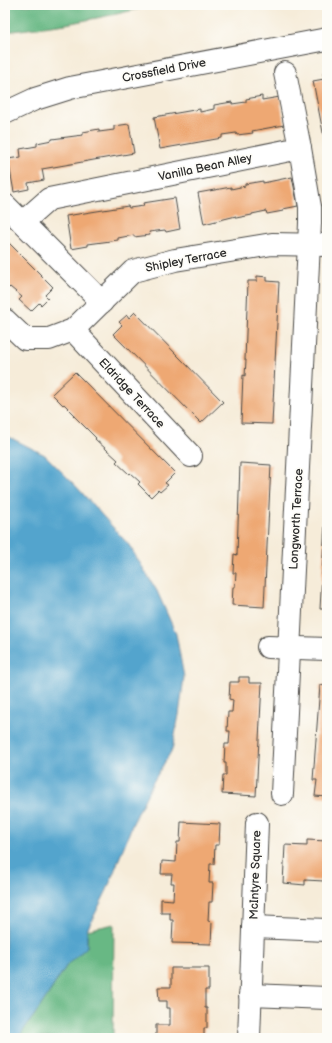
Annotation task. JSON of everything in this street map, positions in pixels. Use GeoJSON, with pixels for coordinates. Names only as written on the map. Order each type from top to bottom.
{"type":"FeatureCollection","features":[{"type":"Feature","properties":{"kind":"street","name":"Crossfield Drive"},"geometry":{"type":"LineString","coordinates":[[5,113],[35,99],[70,88],[327,39]]}},
{"type":"Feature","properties":{"kind":"street"},"geometry":{"type":"LineString","coordinates":[[285,73],[318,244]]}},
{"type":"Feature","properties":{"kind":"street","name":"Vanilla Bean Alley"},"geometry":{"type":"LineString","coordinates":[[23,222],[49,199],[300,148]]}},
{"type":"Feature","properties":{"kind":"street"},"geometry":{"type":"LineString","coordinates":[[5,205],[102,302]]}},
{"type":"Feature","properties":{"kind":"street","name":"Shipley Terrace"},"geometry":{"type":"LineString","coordinates":[[5,320],[26,339],[49,339],[73,330],[133,271],[175,260],[272,244],[318,244]]}},
{"type":"Feature","properties":{"kind":"street","name":"Longworth Terrace"},"geometry":{"type":"LineString","coordinates":[[282,794],[290,648],[318,244]]}},
{"type":"Feature","properties":{"kind":"street","name":"Eldridge Terrace"},"geometry":{"type":"LineString","coordinates":[[73,330],[191,456]]}},
{"type":"Feature","properties":{"kind":"street"},"geometry":{"type":"LineString","coordinates":[[268,647],[327,649]]}},
{"type":"Feature","properties":{"kind":"street","name":"McIntyre Square"},"geometry":{"type":"LineString","coordinates":[[249,1038],[257,823]]}},
{"type":"Feature","properties":{"kind":"street","name":"McIntyre Square"},"geometry":{"type":"LineString","coordinates":[[253,927],[327,930]]}},
{"type":"Feature","properties":{"kind":"street"},"geometry":{"type":"LineString","coordinates":[[250,995],[327,998]]}},
{"type":"Feature","properties":{"kind":"green space"},"geometry":{"type":"Polygon","coordinates":[[[5,5],[155,5],[66,24],[5,32],[5,5]]]}},
{"type":"Feature","properties":{"kind":"green space"},"geometry":{"type":"Polygon","coordinates":[[[114,924],[113,1038],[18,1038],[67,965],[87,947],[87,930],[114,924]]]}},
{"type":"Feature","properties":{"kind":"water"},"geometry":{"type":"Polygon","coordinates":[[[5,435],[45,455],[75,485],[129,545],[157,591],[176,634],[184,677],[179,715],[172,750],[153,782],[133,823],[107,890],[87,930],[87,947],[67,965],[18,1038],[5,1038],[5,435]]]}},
{"type":"Feature","properties":{"kind":"building"},"geometry":{"type":"Polygon","coordinates":[[[327,72],[326,148],[313,81],[324,79],[323,73],[327,72]]]}},
{"type":"Feature","properties":{"kind":"building"},"geometry":{"type":"Polygon","coordinates":[[[262,96],[262,100],[280,97],[284,125],[252,131],[253,133],[222,135],[222,138],[160,149],[154,117],[200,109],[200,112],[214,109],[214,105],[232,102],[232,104],[246,102],[246,99],[262,96]]]}},
{"type":"Feature","properties":{"kind":"building"},"geometry":{"type":"Polygon","coordinates":[[[129,124],[134,153],[42,169],[44,180],[28,183],[29,189],[14,192],[8,159],[21,157],[20,149],[37,146],[37,143],[52,139],[83,135],[83,132],[99,129],[99,132],[114,130],[114,126],[129,124]]]}},
{"type":"Feature","properties":{"kind":"building"},"geometry":{"type":"Polygon","coordinates":[[[292,177],[298,206],[283,209],[283,211],[267,214],[266,211],[236,218],[236,216],[204,224],[198,193],[231,187],[231,189],[245,186],[245,184],[263,181],[263,183],[292,177]]]}},
{"type":"Feature","properties":{"kind":"building"},"geometry":{"type":"Polygon","coordinates":[[[175,198],[180,229],[166,232],[165,230],[149,232],[150,235],[134,237],[134,235],[118,238],[118,240],[88,244],[88,246],[71,249],[66,216],[128,206],[129,208],[144,206],[143,203],[175,198]]]}},
{"type":"Feature","properties":{"kind":"building"},"geometry":{"type":"Polygon","coordinates":[[[5,239],[53,287],[45,295],[48,298],[41,305],[39,303],[31,311],[19,300],[22,297],[5,284],[5,239]]]}},
{"type":"Feature","properties":{"kind":"building"},"geometry":{"type":"Polygon","coordinates":[[[257,276],[267,277],[267,281],[279,282],[272,424],[241,423],[243,375],[245,376],[246,360],[248,281],[257,281],[257,276]]]}},
{"type":"Feature","properties":{"kind":"building"},"geometry":{"type":"Polygon","coordinates":[[[135,312],[223,402],[201,423],[113,334],[122,325],[119,322],[127,315],[129,318],[135,312]]]}},
{"type":"Feature","properties":{"kind":"building"},"geometry":{"type":"Polygon","coordinates":[[[75,372],[175,473],[165,483],[168,485],[160,492],[158,490],[151,497],[138,484],[140,482],[116,462],[118,460],[95,439],[96,438],[64,404],[63,405],[52,394],[75,372]]]}},
{"type":"Feature","properties":{"kind":"building"},"geometry":{"type":"Polygon","coordinates":[[[240,463],[271,465],[264,607],[232,605],[233,587],[235,587],[236,573],[233,573],[234,554],[237,555],[240,463]]]}},
{"type":"Feature","properties":{"kind":"building"},"geometry":{"type":"Polygon","coordinates":[[[326,504],[327,609],[320,609],[326,504]]]}},
{"type":"Feature","properties":{"kind":"building"},"geometry":{"type":"Polygon","coordinates":[[[239,677],[249,677],[249,683],[262,683],[256,796],[222,794],[223,775],[226,775],[226,763],[224,763],[225,744],[229,744],[230,731],[227,731],[228,712],[232,712],[233,700],[229,699],[230,682],[239,682],[239,677]]]}},
{"type":"Feature","properties":{"kind":"building"},"geometry":{"type":"Polygon","coordinates":[[[320,685],[327,686],[327,797],[315,796],[317,780],[313,780],[320,685]]]}},
{"type":"Feature","properties":{"kind":"building"},"geometry":{"type":"Polygon","coordinates":[[[181,822],[220,824],[219,845],[215,845],[214,864],[210,864],[209,883],[213,883],[212,902],[209,902],[208,921],[212,922],[211,944],[172,943],[173,920],[170,920],[170,913],[161,913],[161,899],[173,900],[174,883],[171,883],[172,874],[161,874],[162,861],[176,862],[177,842],[180,842],[181,822]]]}},
{"type":"Feature","properties":{"kind":"building"},"geometry":{"type":"Polygon","coordinates":[[[307,840],[327,841],[327,884],[324,884],[324,881],[305,880],[305,885],[283,883],[285,845],[307,846],[307,840]]]}},
{"type":"Feature","properties":{"kind":"building"},"geometry":{"type":"Polygon","coordinates":[[[171,968],[209,968],[209,990],[205,990],[207,1028],[204,1028],[204,1038],[156,1038],[156,1025],[170,1025],[170,1008],[167,1008],[167,1001],[159,1001],[158,987],[171,987],[171,968]]]}},
{"type":"Feature","properties":{"kind":"building"},"geometry":{"type":"Polygon","coordinates":[[[277,1036],[300,1037],[300,1038],[277,1038],[277,1036]]]}}]}
